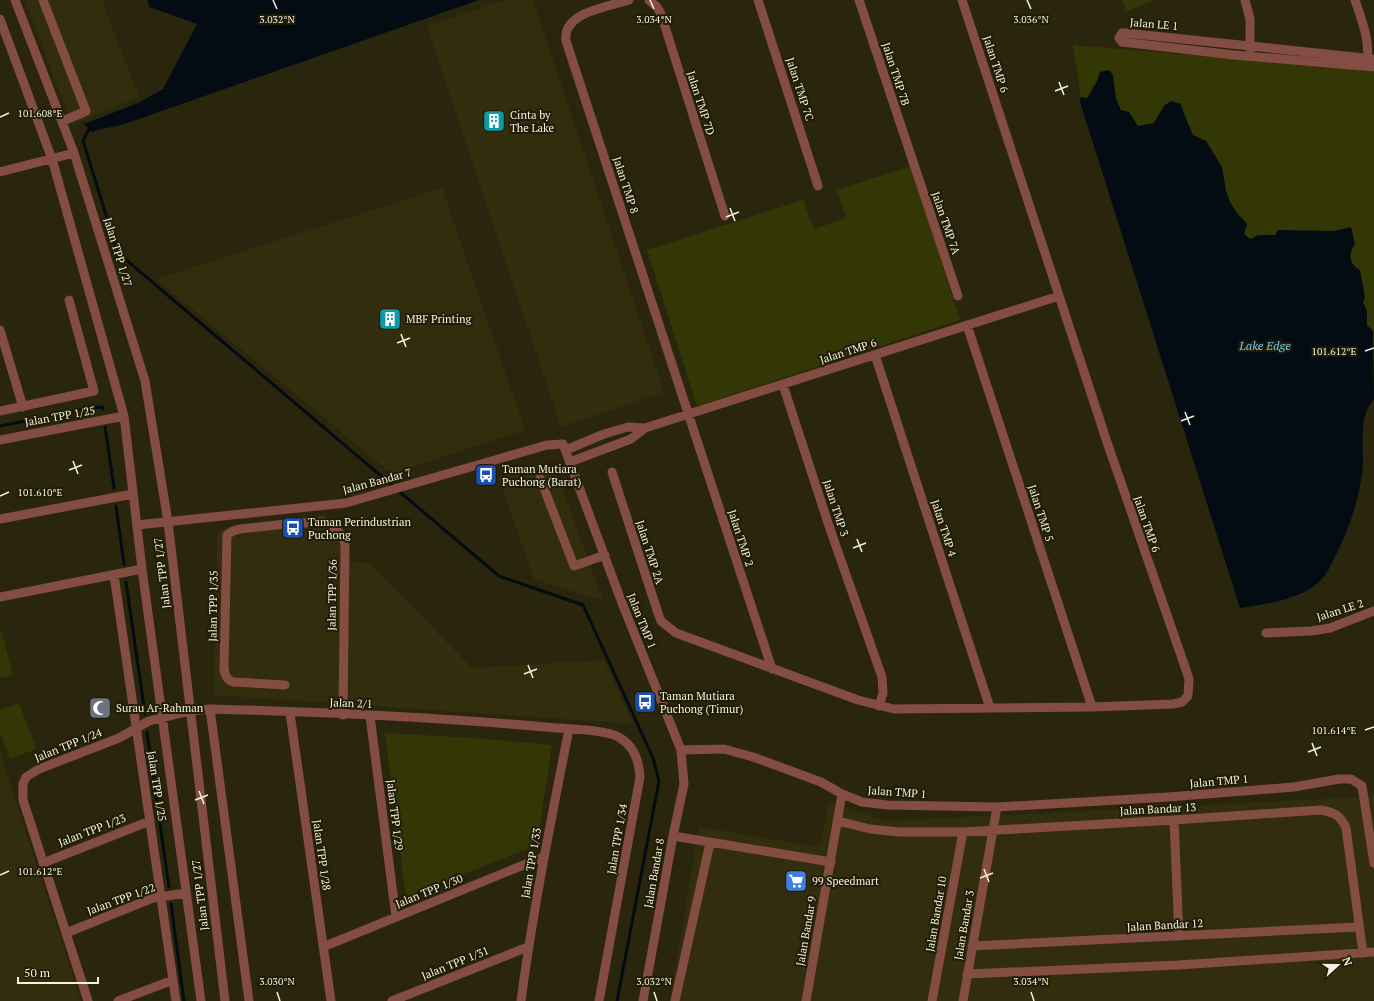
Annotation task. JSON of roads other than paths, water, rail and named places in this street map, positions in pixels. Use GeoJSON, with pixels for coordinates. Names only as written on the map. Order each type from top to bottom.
{"type":"FeatureCollection","features":[{"type":"Feature","properties":{"kind":"street","name":"Jalan TPP 1/27"},"geometry":{"type":"LineString","coordinates":[[15,0],[63,121],[74,153],[145,381],[168,522],[225,1001]]}},
{"type":"Feature","properties":{"kind":"street"},"geometry":{"type":"LineString","coordinates":[[43,0],[86,111],[63,121]]}},
{"type":"Feature","properties":{"kind":"street","name":"Jalan TMP 8"},"geometry":{"type":"LineString","coordinates":[[629,0],[578,16],[567,27],[566,41],[688,415]]}},
{"type":"Feature","properties":{"kind":"street","name":"Jalan TMP 7D"},"geometry":{"type":"LineString","coordinates":[[650,0],[661,14],[725,216]]}},
{"type":"Feature","properties":{"kind":"street","name":"Jalan TMP 7C"},"geometry":{"type":"LineString","coordinates":[[758,0],[818,186]]}},
{"type":"Feature","properties":{"kind":"street","name":"Jalan TMP 7B"},"geometry":{"type":"LineString","coordinates":[[859,0],[911,156]]}},
{"type":"Feature","properties":{"kind":"street","name":"Jalan TMP 6"},"geometry":{"type":"LineString","coordinates":[[962,0],[1058,296],[1147,563],[1185,667],[1190,688],[1188,696],[1182,702],[1092,707]]}},
{"type":"Feature","properties":{"kind":"street"},"geometry":{"type":"LineString","coordinates":[[1245,0],[1250,19],[1250,56]]}},
{"type":"Feature","properties":{"kind":"street"},"geometry":{"type":"LineString","coordinates":[[1355,0],[1365,28],[1371,63]]}},
{"type":"Feature","properties":{"kind":"street","name":"Jalan TPP 1/27"},"geometry":{"type":"LineString","coordinates":[[0,20],[52,159],[124,416],[142,569],[201,1001]]}},
{"type":"Feature","properties":{"kind":"street","name":"Jalan LE 1"},"geometry":{"type":"LineString","coordinates":[[1122,33],[1125,33],[1250,46],[1371,63],[1250,56],[1122,42],[1119,38],[1122,33]]}},
{"type":"Feature","properties":{"kind":"street"},"geometry":{"type":"LineString","coordinates":[[0,172],[74,153]]}},
{"type":"Feature","properties":{"kind":"street","name":"Jalan TMP 7A"},"geometry":{"type":"LineString","coordinates":[[911,156],[958,296]]}},
{"type":"Feature","properties":{"kind":"street","name":"Jalan TMP 6"},"geometry":{"type":"LineString","coordinates":[[566,450],[604,434],[628,427],[645,428],[688,415],[1058,296]]}},
{"type":"Feature","properties":{"kind":"street"},"geometry":{"type":"LineString","coordinates":[[0,411],[94,391],[69,300]]}},
{"type":"Feature","properties":{"kind":"street","name":"Jalan TMP 5"},"geometry":{"type":"LineString","coordinates":[[967,325],[1092,707]]}},
{"type":"Feature","properties":{"kind":"street"},"geometry":{"type":"LineString","coordinates":[[0,330],[23,406]]}},
{"type":"Feature","properties":{"kind":"street","name":"Jalan TMP 4"},"geometry":{"type":"LineString","coordinates":[[875,355],[990,708]]}},
{"type":"Feature","properties":{"kind":"street","name":"Jalan TMP 3"},"geometry":{"type":"LineString","coordinates":[[783,384],[831,532],[882,676],[883,693],[879,706]]}},
{"type":"Feature","properties":{"kind":"street","name":"Jalan TMP 2"},"geometry":{"type":"LineString","coordinates":[[688,415],[772,669]]}},
{"type":"Feature","properties":{"kind":"street","name":"Jalan TPP 1/25"},"geometry":{"type":"LineString","coordinates":[[0,440],[124,416]]}},
{"type":"Feature","properties":{"kind":"street","name":"Jalan TMP 6"},"geometry":{"type":"LineString","coordinates":[[570,462],[631,439],[645,428]]}},
{"type":"Feature","properties":{"kind":"street","name":"Jalan Bandar 7"},"geometry":{"type":"LineString","coordinates":[[137,525],[286,508],[346,503],[547,445],[564,444],[566,450]]}},
{"type":"Feature","properties":{"kind":"street","name":"Jalan TMP 1"},"geometry":{"type":"LineString","coordinates":[[566,450],[604,555],[681,750],[724,749],[753,757],[821,782],[842,794],[862,802],[887,805],[997,807],[1294,787],[1339,779],[1351,779],[1362,786],[1374,863]]}},
{"type":"Feature","properties":{"kind":"street","name":"Jalan TMP 2A"},"geometry":{"type":"LineString","coordinates":[[612,472],[661,621],[676,633],[772,669],[879,706],[916,710],[1092,707]]}},
{"type":"Feature","properties":{"kind":"street"},"geometry":{"type":"LineString","coordinates":[[540,478],[574,566],[604,555]]}},
{"type":"Feature","properties":{"kind":"street"},"geometry":{"type":"LineString","coordinates":[[0,519],[133,494]]}},
{"type":"Feature","properties":{"kind":"street","name":"Jalan TPP 1/36"},"geometry":{"type":"LineString","coordinates":[[286,524],[324,522],[337,530],[343,537],[345,545],[343,715]]}},
{"type":"Feature","properties":{"kind":"street","name":"Jalan TPP 1/35"},"geometry":{"type":"LineString","coordinates":[[285,685],[233,682],[228,680],[224,668],[227,535],[240,529],[286,524]]}},
{"type":"Feature","properties":{"kind":"street"},"geometry":{"type":"LineString","coordinates":[[0,597],[142,569]]}},
{"type":"Feature","properties":{"kind":"street","name":"Jalan TPP 1/25"},"geometry":{"type":"LineString","coordinates":[[114,575],[176,1001]]}},
{"type":"Feature","properties":{"kind":"street","name":"Jalan LE 2"},"geometry":{"type":"LineString","coordinates":[[1266,634],[1311,631],[1330,628],[1374,611]]}},
{"type":"Feature","properties":{"kind":"street"},"geometry":{"type":"LineString","coordinates":[[210,709],[249,1001]]}},
{"type":"Feature","properties":{"kind":"street","name":"Jalan 2/1"},"geometry":{"type":"LineString","coordinates":[[136,729],[149,721],[162,717],[190,711],[210,709],[457,720],[569,730]]}},
{"type":"Feature","properties":{"kind":"street","name":"Jalan TPP 1/28"},"geometry":{"type":"LineString","coordinates":[[290,713],[330,1001]]}},
{"type":"Feature","properties":{"kind":"street","name":"Jalan TPP 1/29"},"geometry":{"type":"LineString","coordinates":[[370,716],[396,917]]}},
{"type":"Feature","properties":{"kind":"street","name":"Jalan TPP 1/24"},"geometry":{"type":"LineString","coordinates":[[88,1001],[23,800],[23,784],[26,777],[39,769],[119,738],[136,729]]}},
{"type":"Feature","properties":{"kind":"street","name":"Jalan TPP 1/33"},"geometry":{"type":"LineString","coordinates":[[521,1001],[528,947],[543,857],[569,730]]}},
{"type":"Feature","properties":{"kind":"street","name":"Jalan TPP 1/34"},"geometry":{"type":"LineString","coordinates":[[569,730],[609,734],[620,737],[630,746],[639,767],[640,776],[598,1001]]}},
{"type":"Feature","properties":{"kind":"street","name":"Jalan Bandar 8"},"geometry":{"type":"LineString","coordinates":[[643,1001],[684,784],[681,750]]}},
{"type":"Feature","properties":{"kind":"street","name":"Jalan Bandar 9"},"geometry":{"type":"LineString","coordinates":[[806,1001],[842,794]]}},
{"type":"Feature","properties":{"kind":"street","name":"Jalan Bandar 3"},"geometry":{"type":"LineString","coordinates":[[963,1001],[997,807]]}},
{"type":"Feature","properties":{"kind":"street","name":"Jalan Bandar 13"},"geometry":{"type":"LineString","coordinates":[[838,821],[870,829],[899,832],[963,832],[1320,810],[1333,812],[1343,821],[1346,828],[1358,927],[1363,953]]}},
{"type":"Feature","properties":{"kind":"street"},"geometry":{"type":"LineString","coordinates":[[1174,820],[1179,936]]}},
{"type":"Feature","properties":{"kind":"street","name":"Jalan TPP 1/23"},"geometry":{"type":"LineString","coordinates":[[43,863],[150,821]]}},
{"type":"Feature","properties":{"kind":"street","name":"Jalan Bandar 10"},"geometry":{"type":"LineString","coordinates":[[932,1001],[963,832]]}},
{"type":"Feature","properties":{"kind":"street"},"geometry":{"type":"LineString","coordinates":[[673,836],[830,862]]}},
{"type":"Feature","properties":{"kind":"street"},"geometry":{"type":"LineString","coordinates":[[675,1001],[710,843]]}},
{"type":"Feature","properties":{"kind":"street","name":"Jalan TPP 1/30"},"geometry":{"type":"LineString","coordinates":[[323,947],[543,857]]}},
{"type":"Feature","properties":{"kind":"street","name":"Jalan TPP 1/22"},"geometry":{"type":"LineString","coordinates":[[66,933],[136,904],[162,897],[186,893]]}},
{"type":"Feature","properties":{"kind":"street","name":"Jalan Bandar 12"},"geometry":{"type":"LineString","coordinates":[[972,946],[1358,927]]}},
{"type":"Feature","properties":{"kind":"street","name":"Jalan TPP 1/31"},"geometry":{"type":"LineString","coordinates":[[392,1001],[528,947]]}},
{"type":"Feature","properties":{"kind":"street"},"geometry":{"type":"LineString","coordinates":[[967,974],[1178,966],[1374,952]]}},
{"type":"Feature","properties":{"kind":"street"},"geometry":{"type":"LineString","coordinates":[[118,1001],[173,980]]}},
{"type":"Feature","properties":{"kind":"water"},"geometry":{"type":"Polygon","coordinates":[[[148,0],[479,0],[119,126],[92,132],[84,124],[138,103],[163,89],[197,24],[149,7],[148,0]]]}},
{"type":"Feature","properties":{"kind":"water","name":"Lake Edge"},"geometry":{"type":"Polygon","coordinates":[[[1109,70],[1113,75],[1116,99],[1121,110],[1129,112],[1138,126],[1154,123],[1164,106],[1171,101],[1181,104],[1193,135],[1206,141],[1222,167],[1226,191],[1230,202],[1247,224],[1244,234],[1250,239],[1258,235],[1275,235],[1278,230],[1334,231],[1351,227],[1355,244],[1351,251],[1351,258],[1356,268],[1360,270],[1365,297],[1363,302],[1367,311],[1367,325],[1373,331],[1374,399],[1369,405],[1364,421],[1362,475],[1350,522],[1328,570],[1318,583],[1310,589],[1291,597],[1270,603],[1240,608],[1080,102],[1081,97],[1087,98],[1097,81],[1100,72],[1109,70]]]}},
{"type":"Feature","properties":{"kind":"waterway"},"geometry":{"type":"LineString","coordinates":[[89,129],[83,141],[118,253],[499,576],[583,605],[653,758],[659,781],[617,1001]]}},
{"type":"Feature","properties":{"kind":"waterway"},"geometry":{"type":"LineString","coordinates":[[0,426],[90,408],[102,407],[103,409]]}},
{"type":"Feature","properties":{"kind":"waterway"},"geometry":{"type":"LineString","coordinates":[[105,427],[114,488]]}},
{"type":"Feature","properties":{"kind":"waterway"},"geometry":{"type":"LineString","coordinates":[[116,506],[124,564]]}},
{"type":"Feature","properties":{"kind":"waterway"},"geometry":{"type":"LineString","coordinates":[[126,582],[145,714]]}},
{"type":"Feature","properties":{"kind":"waterway"},"geometry":{"type":"LineString","coordinates":[[147,732],[169,887]]}},
{"type":"Feature","properties":{"kind":"waterway"},"geometry":{"type":"LineString","coordinates":[[171,904],[184,1001]]}},
{"type":"Feature","properties":{"kind":"place","name":"Cinta by The Lake"},"geometry":{"type":"Point","coordinates":[494,121]}},
{"type":"Feature","properties":{"kind":"place","name":"MBF Printing"},"geometry":{"type":"Point","coordinates":[390,319]}},
{"type":"Feature","properties":{"kind":"place","name":"Taman Mutiara Puchong (Barat)"},"geometry":{"type":"Point","coordinates":[486,475]}},
{"type":"Feature","properties":{"kind":"place","name":"Taman Perindustrian Puchong"},"geometry":{"type":"Point","coordinates":[293,528]}},
{"type":"Feature","properties":{"kind":"place","name":"Taman Mutiara Puchong (Timur)"},"geometry":{"type":"Point","coordinates":[645,702]}},
{"type":"Feature","properties":{"kind":"place","name":"Surau Ar-Rahman"},"geometry":{"type":"Point","coordinates":[100,708]}},
{"type":"Feature","properties":{"kind":"place","name":"99 Speedmart"},"geometry":{"type":"Point","coordinates":[796,881]}}]}
